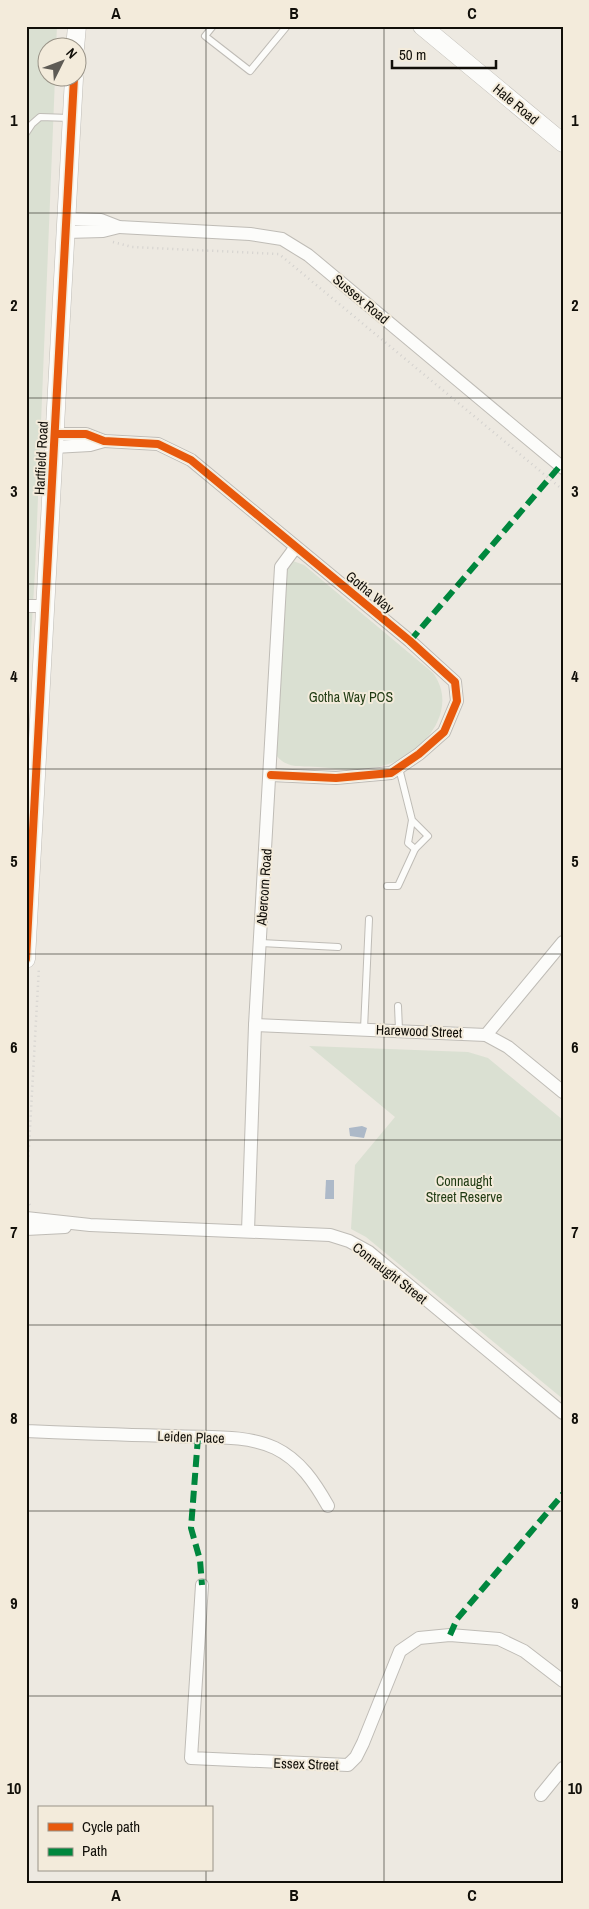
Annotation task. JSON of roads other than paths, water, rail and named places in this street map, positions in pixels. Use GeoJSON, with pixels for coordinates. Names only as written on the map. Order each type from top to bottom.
{"type":"FeatureCollection","features":[{"type":"Feature","properties":{"kind":"street","name":"Hale Road"},"geometry":{"type":"LineString","coordinates":[[423,26],[563,143]]}},
{"type":"Feature","properties":{"kind":"street","name":"Hartfield Road"},"geometry":{"type":"LineString","coordinates":[[26,959],[73,88]]}},
{"type":"Feature","properties":{"kind":"street","name":"Sussex Road"},"geometry":{"type":"LineString","coordinates":[[66,225],[103,231],[119,227],[250,234],[282,240],[308,255],[563,468]]}},
{"type":"Feature","properties":{"kind":"street","name":"Gotha Way"},"geometry":{"type":"LineString","coordinates":[[55,440],[90,445],[104,441],[158,444],[191,460],[410,640],[456,682],[457,701],[444,732],[419,754],[391,773],[336,778],[271,775]]}},
{"type":"Feature","properties":{"kind":"street","name":"Abercorn Road"},"geometry":{"type":"LineString","coordinates":[[248,1230],[256,1025],[281,567],[296,548]]}},
{"type":"Feature","properties":{"kind":"street"},"geometry":{"type":"LineString","coordinates":[[26,606],[46,606]]}},
{"type":"Feature","properties":{"kind":"street"},"geometry":{"type":"LineString","coordinates":[[486,1035],[563,942]]}},
{"type":"Feature","properties":{"kind":"street","name":"Harewood Street"},"geometry":{"type":"LineString","coordinates":[[256,1025],[486,1035],[508,1047],[563,1092]]}},
{"type":"Feature","properties":{"kind":"street","name":"Connaught Street"},"geometry":{"type":"LineString","coordinates":[[29,1222],[248,1230],[330,1236],[349,1241],[369,1252],[563,1413]]}},
{"type":"Feature","properties":{"kind":"street","name":"Leiden Place"},"geometry":{"type":"LineString","coordinates":[[26,1432],[216,1437],[258,1442],[276,1449],[292,1460],[313,1479],[328,1506]]}},
{"type":"Feature","properties":{"kind":"street","name":"Essex Street"},"geometry":{"type":"LineString","coordinates":[[202,1585],[192,1758],[348,1765],[356,1757],[363,1743],[400,1651],[419,1638],[450,1635],[499,1639],[524,1651],[563,1681]]}},
{"type":"Feature","properties":{"kind":"street"},"geometry":{"type":"LineString","coordinates":[[541,1796],[563,1768]]}},
{"type":"Feature","properties":{"kind":"lane"},"geometry":{"type":"LineString","coordinates":[[213,26],[205,36],[250,71],[287,26]]}},
{"type":"Feature","properties":{"kind":"lane"},"geometry":{"type":"LineString","coordinates":[[26,133],[40,117],[71,118]]}},
{"type":"Feature","properties":{"kind":"lane"},"geometry":{"type":"LineString","coordinates":[[398,768],[412,820],[408,843],[415,849]]}},
{"type":"Feature","properties":{"kind":"lane"},"geometry":{"type":"LineString","coordinates":[[386,886],[398,886],[403,880],[415,849],[427,840],[428,836],[412,820]]}},
{"type":"Feature","properties":{"kind":"lane"},"geometry":{"type":"LineString","coordinates":[[364,1029],[369,919]]}},
{"type":"Feature","properties":{"kind":"lane"},"geometry":{"type":"LineString","coordinates":[[261,943],[338,947]]}},
{"type":"Feature","properties":{"kind":"lane"},"geometry":{"type":"LineString","coordinates":[[398,1006],[400,1030]]}},
{"type":"Feature","properties":{"kind":"water"},"geometry":{"type":"Polygon","coordinates":[[[362,1126],[367,1128],[364,1138],[350,1136],[349,1128],[362,1126]]]}},
{"type":"Feature","properties":{"kind":"water"},"geometry":{"type":"Polygon","coordinates":[[[326,1180],[334,1180],[334,1199],[325,1199],[326,1180]]]}},
{"type":"Feature","properties":{"kind":"park label","name":"Gotha Way POS"},"geometry":{"type":"Point","coordinates":[351,697]}},
{"type":"Feature","properties":{"kind":"park label","name":"Connaught Street Reserve"},"geometry":{"type":"Point","coordinates":[464,1190]}}]}
